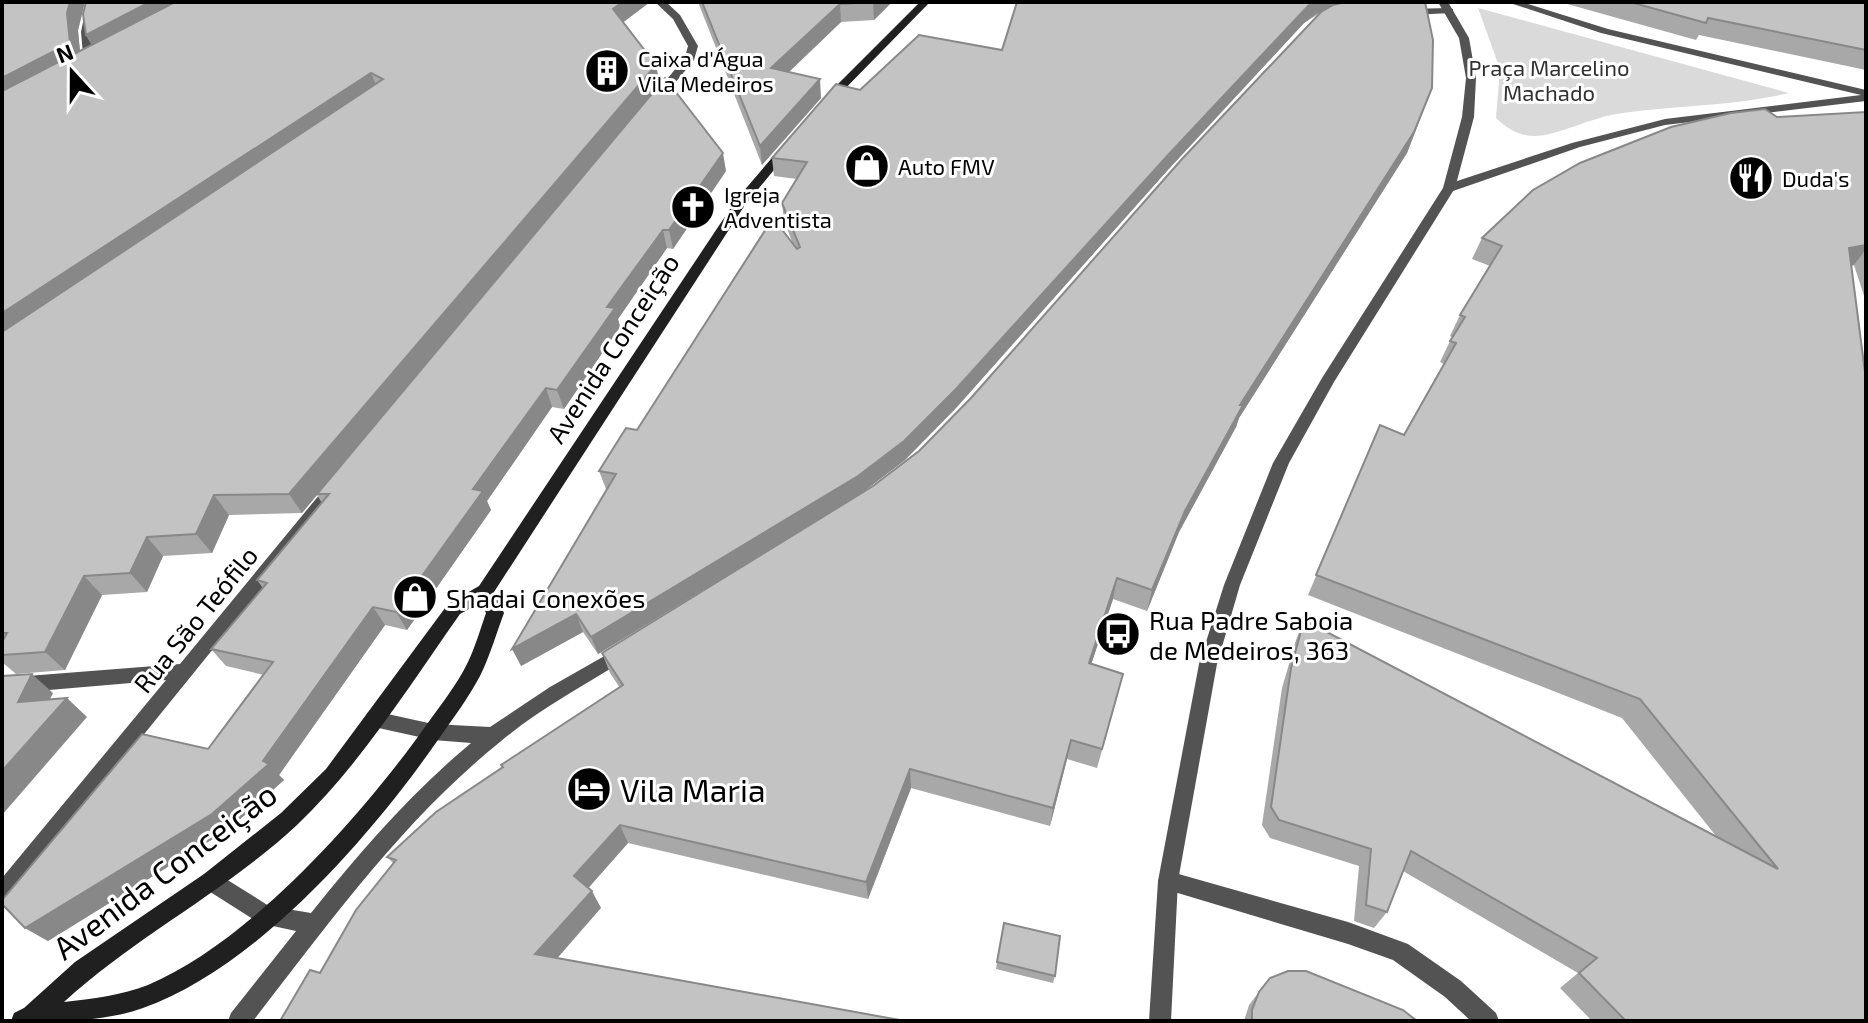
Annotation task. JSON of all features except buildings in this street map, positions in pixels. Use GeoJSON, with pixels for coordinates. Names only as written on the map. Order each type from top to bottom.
{"type":"FeatureCollection","features":[{"type":"Feature","properties":{"kind":"main road"},"geometry":{"type":"LineString","coordinates":[[820,109],[925,2]]}},
{"type":"Feature","properties":{"kind":"main road","name":"Avenida Conceição"},"geometry":{"type":"LineString","coordinates":[[27,1019],[83,970],[211,881],[288,820],[322,786],[454,609],[485,591],[740,203],[800,131]]}},
{"type":"Feature","properties":{"kind":"main road","name":"Avenida Conceição"},"geometry":{"type":"LineString","coordinates":[[27,1019],[91,1011],[155,993],[216,958],[321,865],[386,795],[433,732],[475,667],[495,613],[485,591]]}},
{"type":"Feature","properties":{"kind":"street"},"geometry":{"type":"LineString","coordinates":[[89,65],[86,32],[92,2]]}},
{"type":"Feature","properties":{"kind":"street"},"geometry":{"type":"LineString","coordinates":[[649,107],[690,58],[693,46],[677,17],[660,2]]}},
{"type":"Feature","properties":{"kind":"street"},"geometry":{"type":"LineString","coordinates":[[1512,2],[1605,31],[1866,96]]}},
{"type":"Feature","properties":{"kind":"street"},"geometry":{"type":"LineString","coordinates":[[1160,1021],[1168,881],[1208,664],[1243,558],[1281,463],[1449,188],[1468,117],[1471,78],[1464,38],[1447,7],[1396,12]]}},
{"type":"Feature","properties":{"kind":"street"},"geometry":{"type":"LineString","coordinates":[[75,72],[102,58]]}},
{"type":"Feature","properties":{"kind":"street"},"geometry":{"type":"LineString","coordinates":[[1449,188],[1589,141],[1665,122],[1866,96]]}},
{"type":"Feature","properties":{"kind":"street","name":"Rua São Teófilo"},"geometry":{"type":"LineString","coordinates":[[2,894],[345,475]]}},
{"type":"Feature","properties":{"kind":"street"},"geometry":{"type":"LineString","coordinates":[[239,1021],[315,924],[422,803],[493,736],[637,644]]}},
{"type":"Feature","properties":{"kind":"street"},"geometry":{"type":"LineString","coordinates":[[2,686],[183,671]]}},
{"type":"Feature","properties":{"kind":"street"},"geometry":{"type":"LineString","coordinates":[[374,719],[433,732],[493,736]]}},
{"type":"Feature","properties":{"kind":"street"},"geometry":{"type":"LineString","coordinates":[[211,881],[266,916],[315,924]]}},
{"type":"Feature","properties":{"kind":"street"},"geometry":{"type":"LineString","coordinates":[[1168,881],[1348,933],[1400,952],[1453,989],[1488,1021]]}},
{"type":"Feature","properties":{"kind":"green space","name":"Praça Marcelino Machado"},"geometry":{"type":"Polygon","coordinates":[[[1478,8],[1789,93],[1745,101],[1611,115],[1550,134],[1523,135],[1496,118],[1500,69],[1478,8]]]}},
{"type":"Feature","properties":{"kind":"place","name":"Caixa d'Água Vila Medeiros"},"geometry":{"type":"Point","coordinates":[607,71]}},
{"type":"Feature","properties":{"kind":"place","name":"Auto FMV"},"geometry":{"type":"Point","coordinates":[867,166]}},
{"type":"Feature","properties":{"kind":"place","name":"Duda's"},"geometry":{"type":"Point","coordinates":[1751,178]}},
{"type":"Feature","properties":{"kind":"place","name":"Igreja Adventista"},"geometry":{"type":"Point","coordinates":[693,207]}},
{"type":"Feature","properties":{"kind":"place","name":"Shadai Conexões"},"geometry":{"type":"Point","coordinates":[415,597]}},
{"type":"Feature","properties":{"kind":"place","name":"Rua Padre Saboia de Medeiros, 363"},"geometry":{"type":"Point","coordinates":[1118,634]}},
{"type":"Feature","properties":{"kind":"place","name":"Vila Maria"},"geometry":{"type":"Point","coordinates":[589,789]}}]}
